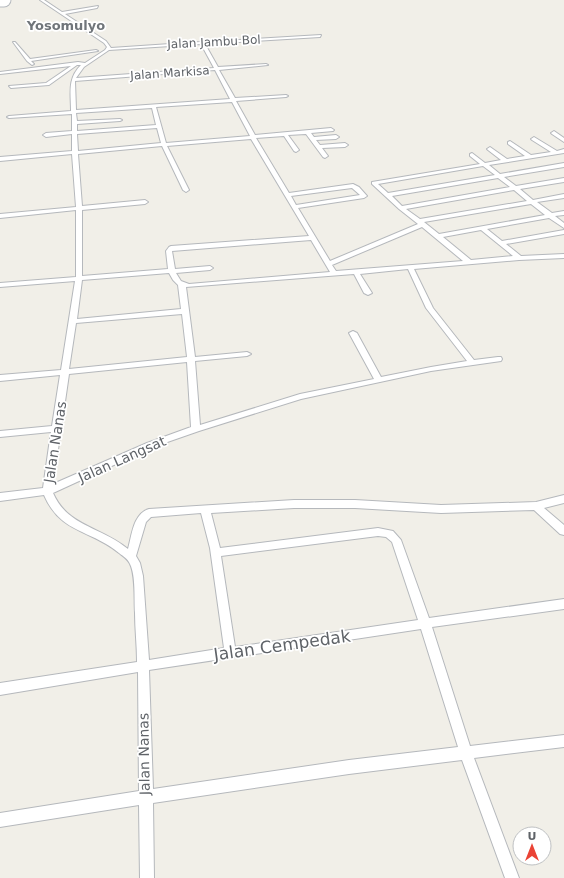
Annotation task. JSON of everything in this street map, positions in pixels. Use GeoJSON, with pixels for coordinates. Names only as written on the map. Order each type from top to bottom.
{"type":"FeatureCollection","features":[{"type":"Feature","properties":{"kind":"street"},"geometry":{"type":"LineString","coordinates":[[39,88],[82,64],[98,57],[108,49],[108,45],[105,42],[42,0]]}},
{"type":"Feature","properties":{"kind":"street"},"geometry":{"type":"LineString","coordinates":[[57,10],[84,5],[90,8]]}},
{"type":"Feature","properties":{"kind":"street"},"geometry":{"type":"LineString","coordinates":[[62,13],[97,7]]}},
{"type":"Feature","properties":{"kind":"street","name":"Jalan Jambu Bol"},"geometry":{"type":"LineString","coordinates":[[108,49],[202,42],[320,36]]}},
{"type":"Feature","properties":{"kind":"street"},"geometry":{"type":"LineString","coordinates":[[202,42],[253,136],[334,273]]}},
{"type":"Feature","properties":{"kind":"street"},"geometry":{"type":"LineString","coordinates":[[14,43],[35,68]]}},
{"type":"Feature","properties":{"kind":"street"},"geometry":{"type":"LineString","coordinates":[[28,60],[96,51],[97,52],[92,56],[98,57]]}},
{"type":"Feature","properties":{"kind":"street"},"geometry":{"type":"LineString","coordinates":[[0,73],[82,64]]}},
{"type":"Feature","properties":{"kind":"street"},"geometry":{"type":"LineString","coordinates":[[74,80],[76,73],[82,64]]}},
{"type":"Feature","properties":{"kind":"street","name":"Jalan Markisa"},"geometry":{"type":"LineString","coordinates":[[74,80],[218,70],[266,65]]}},
{"type":"Feature","properties":{"kind":"street","name":"Jalan Nanas"},"geometry":{"type":"LineString","coordinates":[[74,80],[74,132],[79,208],[79,278],[74,321],[47,491],[51,503],[57,512],[69,522],[92,531],[121,547],[135,562],[137,569],[144,666],[147,878]]}},
{"type":"Feature","properties":{"kind":"street"},"geometry":{"type":"LineString","coordinates":[[11,87],[47,84]]}},
{"type":"Feature","properties":{"kind":"street"},"geometry":{"type":"LineString","coordinates":[[9,117],[286,96]]}},
{"type":"Feature","properties":{"kind":"street"},"geometry":{"type":"LineString","coordinates":[[154,107],[164,145],[186,190]]}},
{"type":"Feature","properties":{"kind":"street"},"geometry":{"type":"LineString","coordinates":[[74,123],[120,120]]}},
{"type":"Feature","properties":{"kind":"street"},"geometry":{"type":"LineString","coordinates":[[46,135],[160,126]]}},
{"type":"Feature","properties":{"kind":"street"},"geometry":{"type":"LineString","coordinates":[[0,158],[331,130]]}},
{"type":"Feature","properties":{"kind":"street"},"geometry":{"type":"LineString","coordinates":[[307,132],[325,156]]}},
{"type":"Feature","properties":{"kind":"street"},"geometry":{"type":"LineString","coordinates":[[554,133],[564,140]]}},
{"type":"Feature","properties":{"kind":"street"},"geometry":{"type":"LineString","coordinates":[[285,134],[296,150]]}},
{"type":"Feature","properties":{"kind":"street"},"geometry":{"type":"LineString","coordinates":[[313,139],[336,137]]}},
{"type":"Feature","properties":{"kind":"street"},"geometry":{"type":"LineString","coordinates":[[534,139],[555,152]]}},
{"type":"Feature","properties":{"kind":"street"},"geometry":{"type":"LineString","coordinates":[[510,143],[530,157]]}},
{"type":"Feature","properties":{"kind":"street"},"geometry":{"type":"LineString","coordinates":[[318,147],[345,145]]}},
{"type":"Feature","properties":{"kind":"street"},"geometry":{"type":"LineString","coordinates":[[490,149],[505,160]]}},
{"type":"Feature","properties":{"kind":"street"},"geometry":{"type":"LineString","coordinates":[[469,262],[422,223],[401,208],[374,183],[564,151]]}},
{"type":"Feature","properties":{"kind":"street"},"geometry":{"type":"LineString","coordinates":[[472,155],[564,226]]}},
{"type":"Feature","properties":{"kind":"street"},"geometry":{"type":"LineString","coordinates":[[388,195],[564,165]]}},
{"type":"Feature","properties":{"kind":"street"},"geometry":{"type":"LineString","coordinates":[[401,208],[564,180]]}},
{"type":"Feature","properties":{"kind":"street"},"geometry":{"type":"LineString","coordinates":[[287,195],[353,186],[357,188],[364,196],[294,207]]}},
{"type":"Feature","properties":{"kind":"street"},"geometry":{"type":"LineString","coordinates":[[328,264],[422,223],[564,196]]}},
{"type":"Feature","properties":{"kind":"street"},"geometry":{"type":"LineString","coordinates":[[0,216],[145,202]]}},
{"type":"Feature","properties":{"kind":"street"},"geometry":{"type":"LineString","coordinates":[[438,236],[564,213]]}},
{"type":"Feature","properties":{"kind":"street"},"geometry":{"type":"LineString","coordinates":[[482,228],[519,258]]}},
{"type":"Feature","properties":{"kind":"street"},"geometry":{"type":"LineString","coordinates":[[500,244],[564,232]]}},
{"type":"Feature","properties":{"kind":"street"},"geometry":{"type":"LineString","coordinates":[[196,429],[191,359],[182,285],[178,282],[172,271],[169,251],[171,248],[312,238]]}},
{"type":"Feature","properties":{"kind":"street"},"geometry":{"type":"LineString","coordinates":[[182,285],[519,258],[564,256]]}},
{"type":"Feature","properties":{"kind":"street"},"geometry":{"type":"LineString","coordinates":[[410,267],[430,308],[472,363]]}},
{"type":"Feature","properties":{"kind":"street"},"geometry":{"type":"LineString","coordinates":[[0,285],[210,268]]}},
{"type":"Feature","properties":{"kind":"street"},"geometry":{"type":"LineString","coordinates":[[356,272],[368,293]]}},
{"type":"Feature","properties":{"kind":"street"},"geometry":{"type":"LineString","coordinates":[[74,321],[185,311]]}},
{"type":"Feature","properties":{"kind":"street"},"geometry":{"type":"LineString","coordinates":[[353,333],[378,380]]}},
{"type":"Feature","properties":{"kind":"street"},"geometry":{"type":"LineString","coordinates":[[0,378],[246,354]]}},
{"type":"Feature","properties":{"kind":"street","name":"Jalan Langsat"},"geometry":{"type":"LineString","coordinates":[[0,497],[47,491],[150,445],[196,429],[300,397],[378,380],[498,359]]}},
{"type":"Feature","properties":{"kind":"street"},"geometry":{"type":"LineString","coordinates":[[0,434],[57,428]]}},
{"type":"Feature","properties":{"kind":"street"},"geometry":{"type":"LineString","coordinates":[[131,557],[141,520],[149,513],[294,504],[355,504],[441,509],[536,506],[564,499]]}},
{"type":"Feature","properties":{"kind":"street"},"geometry":{"type":"LineString","coordinates":[[536,506],[564,531]]}},
{"type":"Feature","properties":{"kind":"street"},"geometry":{"type":"LineString","coordinates":[[205,509],[216,553],[230,652]]}},
{"type":"Feature","properties":{"kind":"street"},"geometry":{"type":"LineString","coordinates":[[216,553],[378,532],[389,534],[396,540],[426,624],[466,753],[512,878]]}},
{"type":"Feature","properties":{"kind":"street","name":"Jalan Cempedak"},"geometry":{"type":"LineString","coordinates":[[0,689],[230,652],[240,652],[564,604]]}},
{"type":"Feature","properties":{"kind":"street"},"geometry":{"type":"LineString","coordinates":[[0,820],[348,767],[564,741]]}},
{"type":"Feature","properties":{"kind":"district","name":"Yosomulyo"},"geometry":{"type":"Point","coordinates":[66,25]}}]}
